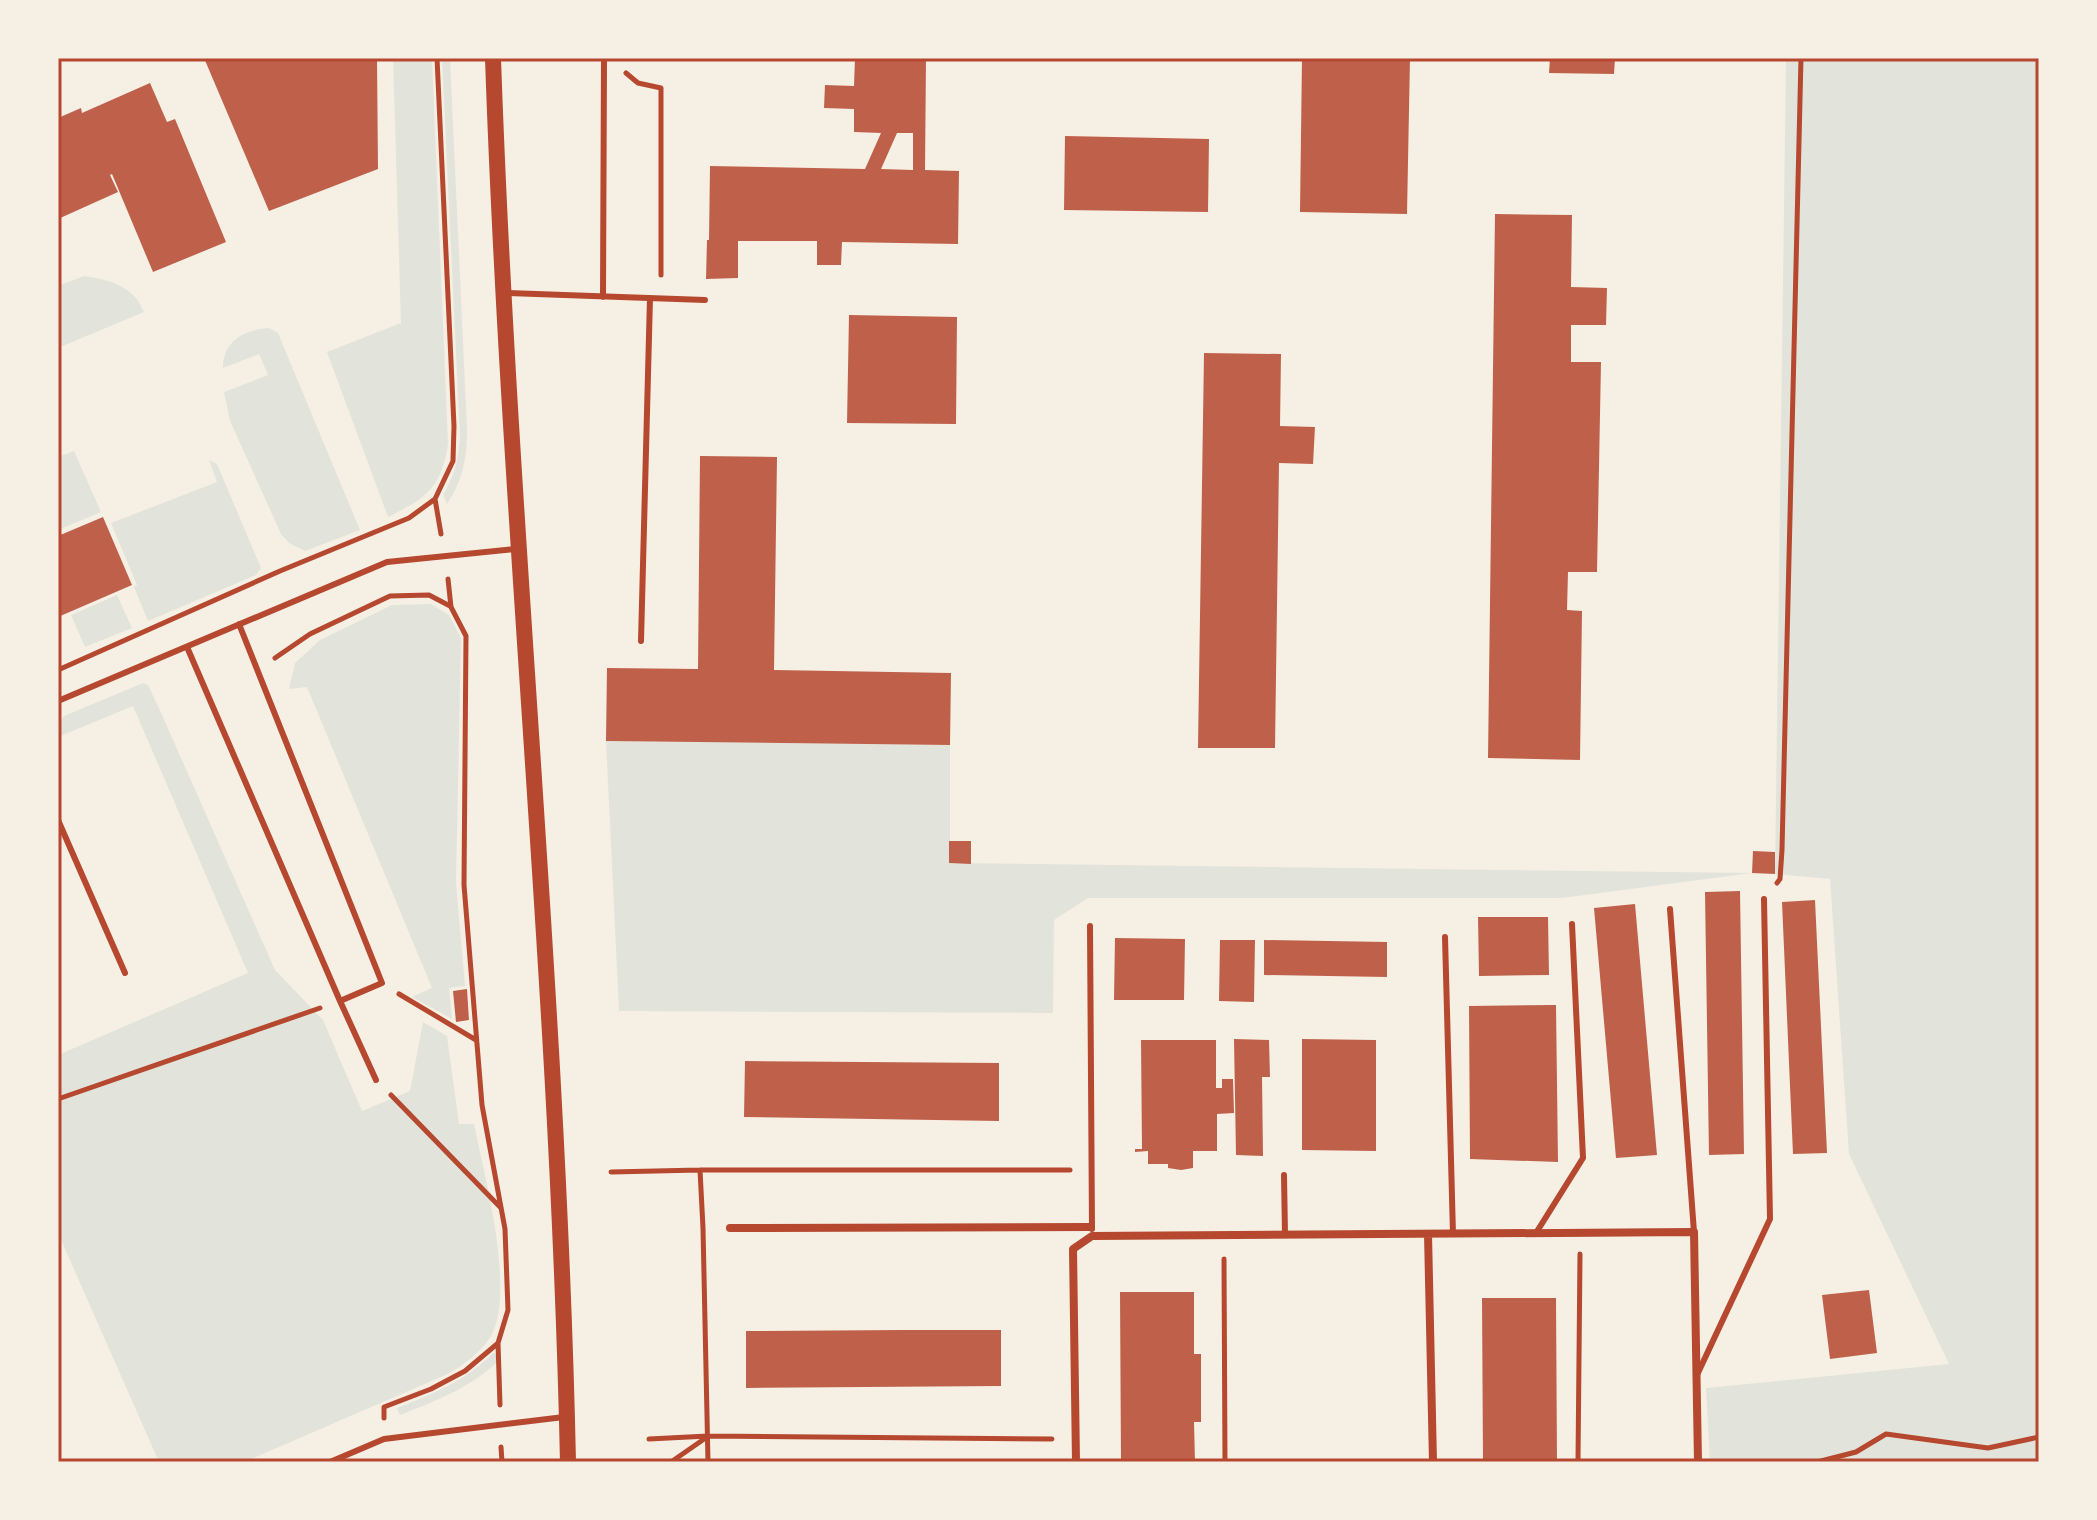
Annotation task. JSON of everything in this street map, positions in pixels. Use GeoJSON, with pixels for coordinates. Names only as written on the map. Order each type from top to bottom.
{"type":"FeatureCollection","features":[{"type":"Feature","properties":{"kind":"main road"},"geometry":{"type":"LineString","coordinates":[[493,58],[559,1166],[568,1462]]}},
{"type":"Feature","properties":{"kind":"street"},"geometry":{"type":"LineString","coordinates":[[730,1228],[1224,1235],[1694,1232],[1698,1462]]}},
{"type":"Feature","properties":{"kind":"street"},"geometry":{"type":"LineString","coordinates":[[1076,1462],[1073,1249],[1092,1232]]}},
{"type":"Feature","properties":{"kind":"street"},"geometry":{"type":"LineString","coordinates":[[1428,1234],[1433,1462]]}},
{"type":"Feature","properties":{"kind":"lane"},"geometry":{"type":"LineString","coordinates":[[603,297],[604,58]]}},
{"type":"Feature","properties":{"kind":"lane"},"geometry":{"type":"LineString","coordinates":[[505,292],[705,300]]}},
{"type":"Feature","properties":{"kind":"lane"},"geometry":{"type":"LineString","coordinates":[[641,641],[650,298]]}},
{"type":"Feature","properties":{"kind":"lane"},"geometry":{"type":"LineString","coordinates":[[58,701],[387,562],[520,549]]}},
{"type":"Feature","properties":{"kind":"lane"},"geometry":{"type":"LineString","coordinates":[[239,624],[382,983],[340,1001]]}},
{"type":"Feature","properties":{"kind":"lane"},"geometry":{"type":"LineString","coordinates":[[187,647],[376,1080]]}},
{"type":"Feature","properties":{"kind":"lane"},"geometry":{"type":"LineString","coordinates":[[58,820],[125,973]]}},
{"type":"Feature","properties":{"kind":"lane"},"geometry":{"type":"LineString","coordinates":[[1697,1376],[1770,1219],[1764,899]]}},
{"type":"Feature","properties":{"kind":"lane"},"geometry":{"type":"LineString","coordinates":[[1670,909],[1694,1232]]}},
{"type":"Feature","properties":{"kind":"lane"},"geometry":{"type":"LineString","coordinates":[[1536,1233],[1583,1158],[1572,924]]}},
{"type":"Feature","properties":{"kind":"lane"},"geometry":{"type":"LineString","coordinates":[[1090,926],[1092,1232]]}},
{"type":"Feature","properties":{"kind":"lane"},"geometry":{"type":"LineString","coordinates":[[1445,937],[1453,1234]]}},
{"type":"Feature","properties":{"kind":"lane"},"geometry":{"type":"LineString","coordinates":[[1284,1175],[1285,1235]]}},
{"type":"Feature","properties":{"kind":"lane"},"geometry":{"type":"LineString","coordinates":[[330,1462],[384,1439],[567,1416]]}},
{"type":"Feature","properties":{"kind":"path"},"geometry":{"type":"LineString","coordinates":[[58,670],[280,571],[409,518],[435,499],[453,461],[454,426],[437,58]]}},
{"type":"Feature","properties":{"kind":"path"},"geometry":{"type":"LineString","coordinates":[[1764,899],[1780,879],[1782,850],[1801,58]]}},
{"type":"Feature","properties":{"kind":"path"},"geometry":{"type":"LineString","coordinates":[[620,63],[638,83],[661,88],[661,299]]}},
{"type":"Feature","properties":{"kind":"path"},"geometry":{"type":"LineString","coordinates":[[435,499],[451,607],[466,636],[464,885],[482,1105],[505,1229],[508,1310],[498,1343],[502,1462]]}},
{"type":"Feature","properties":{"kind":"path"},"geometry":{"type":"LineString","coordinates":[[258,670],[310,634],[390,596],[429,595],[451,607]]}},
{"type":"Feature","properties":{"kind":"path"},"geometry":{"type":"LineString","coordinates":[[382,983],[477,1041]]}},
{"type":"Feature","properties":{"kind":"path"},"geometry":{"type":"LineString","coordinates":[[58,1099],[340,1001]]}},
{"type":"Feature","properties":{"kind":"path"},"geometry":{"type":"LineString","coordinates":[[376,1080],[501,1208]]}},
{"type":"Feature","properties":{"kind":"path"},"geometry":{"type":"LineString","coordinates":[[700,1170],[708,1462]]}},
{"type":"Feature","properties":{"kind":"path"},"geometry":{"type":"LineString","coordinates":[[611,1172],[1091,1170]]}},
{"type":"Feature","properties":{"kind":"path"},"geometry":{"type":"LineString","coordinates":[[1578,1462],[1580,1233]]}},
{"type":"Feature","properties":{"kind":"path"},"geometry":{"type":"LineString","coordinates":[[1224,1235],[1225,1462]]}},
{"type":"Feature","properties":{"kind":"path"},"geometry":{"type":"LineString","coordinates":[[384,1439],[384,1407],[431,1389],[465,1371],[498,1343]]}},
{"type":"Feature","properties":{"kind":"path"},"geometry":{"type":"LineString","coordinates":[[1817,1462],[1856,1452],[1886,1434],[1988,1448],[2039,1437]]}},
{"type":"Feature","properties":{"kind":"path"},"geometry":{"type":"LineString","coordinates":[[671,1462],[708,1436]]}},
{"type":"Feature","properties":{"kind":"path"},"geometry":{"type":"LineString","coordinates":[[649,1439],[708,1436],[1076,1439]]}},
{"type":"Feature","properties":{"kind":"shaded area"},"geometry":{"type":"Polygon","coordinates":[[[393,58],[432,58],[448,444],[441,472],[430,490],[388,517],[327,352],[401,323],[393,58]]]}},
{"type":"Feature","properties":{"kind":"shaded area"},"geometry":{"type":"Polygon","coordinates":[[[442,58],[450,58],[467,429],[463,468],[447,504],[443,495],[455,468],[460,438],[442,58]]]}},
{"type":"Feature","properties":{"kind":"shaded area"},"geometry":{"type":"Polygon","coordinates":[[[1786,58],[2039,58],[2039,1462],[1710,1462],[1706,1388],[1949,1364],[1849,1154],[1830,879],[1775,874],[1786,58]]]}},
{"type":"Feature","properties":{"kind":"shaded area"},"geometry":{"type":"Polygon","coordinates":[[[84,276],[123,287],[135,297],[144,312],[58,348],[58,286],[84,276]]]}},
{"type":"Feature","properties":{"kind":"shaded area"},"geometry":{"type":"Polygon","coordinates":[[[269,328],[278,333],[360,530],[305,551],[289,543],[281,534],[230,421],[224,392],[268,375],[259,354],[223,368],[227,350],[237,338],[269,328]]]}},
{"type":"Feature","properties":{"kind":"shaded area"},"geometry":{"type":"Polygon","coordinates":[[[74,451],[101,512],[58,530],[58,457],[74,451]]]}},
{"type":"Feature","properties":{"kind":"shaded area"},"geometry":{"type":"Polygon","coordinates":[[[209,460],[217,464],[261,568],[256,575],[148,621],[134,587],[137,585],[111,523],[217,482],[209,460]]]}},
{"type":"Feature","properties":{"kind":"shaded area"},"geometry":{"type":"Polygon","coordinates":[[[117,595],[132,628],[85,647],[71,615],[117,595]]]}},
{"type":"Feature","properties":{"kind":"shaded area"},"geometry":{"type":"Polygon","coordinates":[[[431,604],[449,615],[461,638],[456,883],[465,986],[449,988],[452,1019],[412,997],[432,988],[307,687],[289,689],[295,663],[320,640],[392,605],[431,604]]]}},
{"type":"Feature","properties":{"kind":"shaded area"},"geometry":{"type":"Polygon","coordinates":[[[143,683],[148,685],[158,706],[275,970],[323,1020],[362,1111],[410,1091],[423,1022],[447,1036],[459,1124],[474,1124],[496,1232],[500,1291],[498,1316],[491,1336],[478,1352],[450,1373],[244,1462],[159,1462],[58,1233],[58,1055],[248,973],[133,706],[58,737],[58,725],[64,716],[143,683]]]}},
{"type":"Feature","properties":{"kind":"shaded area"},"geometry":{"type":"Polygon","coordinates":[[[606,741],[950,745],[950,863],[1752,873],[1562,898],[1088,898],[1054,920],[1053,1013],[619,1011],[606,741]]]}},
{"type":"Feature","properties":{"kind":"shaded area"},"geometry":{"type":"Polygon","coordinates":[[[493,1353],[496,1354],[496,1363],[474,1380],[451,1394],[400,1415],[397,1408],[460,1379],[493,1353]]]}},
{"type":"Feature","properties":{"kind":"building"},"geometry":{"type":"Polygon","coordinates":[[[204,58],[377,58],[378,169],[269,211],[204,58]]]}},
{"type":"Feature","properties":{"kind":"building"},"geometry":{"type":"Polygon","coordinates":[[[855,58],[926,58],[925,170],[959,171],[958,244],[842,242],[841,265],[817,265],[817,241],[738,241],[738,278],[706,279],[710,166],[865,169],[881,133],[854,132],[854,109],[824,108],[825,85],[854,86],[855,58]],[[897,133],[881,169],[913,170],[913,133],[897,133]]]}},
{"type":"Feature","properties":{"kind":"building"},"geometry":{"type":"Polygon","coordinates":[[[1302,58],[1410,58],[1407,214],[1300,212],[1302,58]]]}},
{"type":"Feature","properties":{"kind":"building"},"geometry":{"type":"Polygon","coordinates":[[[1550,58],[1615,58],[1614,74],[1549,73],[1550,58]]]}},
{"type":"Feature","properties":{"kind":"building"},"geometry":{"type":"Polygon","coordinates":[[[150,83],[167,122],[175,119],[226,242],[153,272],[112,174],[118,192],[58,219],[58,118],[81,108],[82,113],[150,83]]]}},
{"type":"Feature","properties":{"kind":"building"},"geometry":{"type":"Polygon","coordinates":[[[1065,136],[1209,139],[1208,212],[1064,210],[1065,136]]]}},
{"type":"Feature","properties":{"kind":"building"},"geometry":{"type":"Polygon","coordinates":[[[1495,214],[1572,215],[1571,287],[1607,288],[1606,325],[1571,325],[1571,362],[1601,362],[1597,572],[1568,572],[1567,610],[1582,611],[1580,760],[1488,758],[1495,214]]]}},
{"type":"Feature","properties":{"kind":"building"},"geometry":{"type":"Polygon","coordinates":[[[849,315],[957,317],[956,424],[847,423],[849,315]]]}},
{"type":"Feature","properties":{"kind":"building"},"geometry":{"type":"Polygon","coordinates":[[[1204,353],[1281,354],[1280,426],[1315,427],[1313,464],[1279,463],[1275,748],[1198,748],[1204,353]]]}},
{"type":"Feature","properties":{"kind":"building"},"geometry":{"type":"Polygon","coordinates":[[[700,456],[777,457],[774,670],[951,673],[950,745],[606,741],[607,668],[698,669],[700,456]]]}},
{"type":"Feature","properties":{"kind":"building"},"geometry":{"type":"Polygon","coordinates":[[[103,517],[132,585],[58,617],[58,536],[103,517]]]}},
{"type":"Feature","properties":{"kind":"building"},"geometry":{"type":"Polygon","coordinates":[[[949,841],[971,841],[971,864],[949,863],[949,841]]]}},
{"type":"Feature","properties":{"kind":"building"},"geometry":{"type":"Polygon","coordinates":[[[1753,851],[1775,852],[1775,874],[1752,873],[1753,851]]]}},
{"type":"Feature","properties":{"kind":"building"},"geometry":{"type":"Polygon","coordinates":[[[1740,891],[1744,1154],[1709,1155],[1705,892],[1740,891]]]}},
{"type":"Feature","properties":{"kind":"building"},"geometry":{"type":"Polygon","coordinates":[[[1815,900],[1827,1153],[1793,1154],[1782,902],[1815,900]]]}},
{"type":"Feature","properties":{"kind":"building"},"geometry":{"type":"Polygon","coordinates":[[[1635,904],[1657,1155],[1616,1158],[1594,908],[1635,904]]]}},
{"type":"Feature","properties":{"kind":"building"},"geometry":{"type":"Polygon","coordinates":[[[1478,917],[1548,917],[1549,975],[1479,976],[1478,917]]]}},
{"type":"Feature","properties":{"kind":"building"},"geometry":{"type":"Polygon","coordinates":[[[1115,938],[1185,939],[1184,1000],[1114,1000],[1115,938]]]}},
{"type":"Feature","properties":{"kind":"building"},"geometry":{"type":"Polygon","coordinates":[[[1220,940],[1255,940],[1254,1002],[1219,1001],[1220,940]]]}},
{"type":"Feature","properties":{"kind":"building"},"geometry":{"type":"Polygon","coordinates":[[[1264,940],[1387,942],[1387,977],[1264,975],[1264,940]]]}},
{"type":"Feature","properties":{"kind":"building"},"geometry":{"type":"Polygon","coordinates":[[[467,989],[469,1020],[456,1022],[453,991],[467,989]]]}},
{"type":"Feature","properties":{"kind":"building"},"geometry":{"type":"Polygon","coordinates":[[[1556,1005],[1558,1162],[1470,1159],[1469,1006],[1556,1005]]]}},
{"type":"Feature","properties":{"kind":"building"},"geometry":{"type":"Polygon","coordinates":[[[1234,1039],[1269,1040],[1270,1077],[1262,1077],[1263,1156],[1236,1155],[1234,1039]]]}},
{"type":"Feature","properties":{"kind":"building"},"geometry":{"type":"Polygon","coordinates":[[[1302,1039],[1376,1040],[1376,1151],[1302,1150],[1302,1039]]]}},
{"type":"Feature","properties":{"kind":"building"},"geometry":{"type":"Polygon","coordinates":[[[1141,1040],[1216,1040],[1216,1088],[1222,1088],[1222,1079],[1233,1079],[1234,1113],[1217,1114],[1217,1151],[1193,1151],[1193,1168],[1181,1170],[1168,1168],[1168,1164],[1148,1164],[1148,1151],[1135,1152],[1135,1149],[1142,1149],[1141,1040]]]}},
{"type":"Feature","properties":{"kind":"building"},"geometry":{"type":"Polygon","coordinates":[[[745,1061],[999,1063],[999,1121],[744,1117],[745,1061]]]}},
{"type":"Feature","properties":{"kind":"building"},"geometry":{"type":"Polygon","coordinates":[[[1869,1290],[1877,1353],[1830,1359],[1822,1295],[1869,1290]]]}},
{"type":"Feature","properties":{"kind":"building"},"geometry":{"type":"Polygon","coordinates":[[[1120,1292],[1194,1292],[1194,1354],[1201,1354],[1201,1422],[1194,1422],[1195,1462],[1121,1462],[1120,1292]]]}},
{"type":"Feature","properties":{"kind":"building"},"geometry":{"type":"Polygon","coordinates":[[[1482,1298],[1556,1298],[1557,1462],[1483,1462],[1482,1298]]]}},
{"type":"Feature","properties":{"kind":"building"},"geometry":{"type":"Polygon","coordinates":[[[1001,1330],[1001,1386],[746,1388],[746,1331],[1001,1330]]]}}]}
